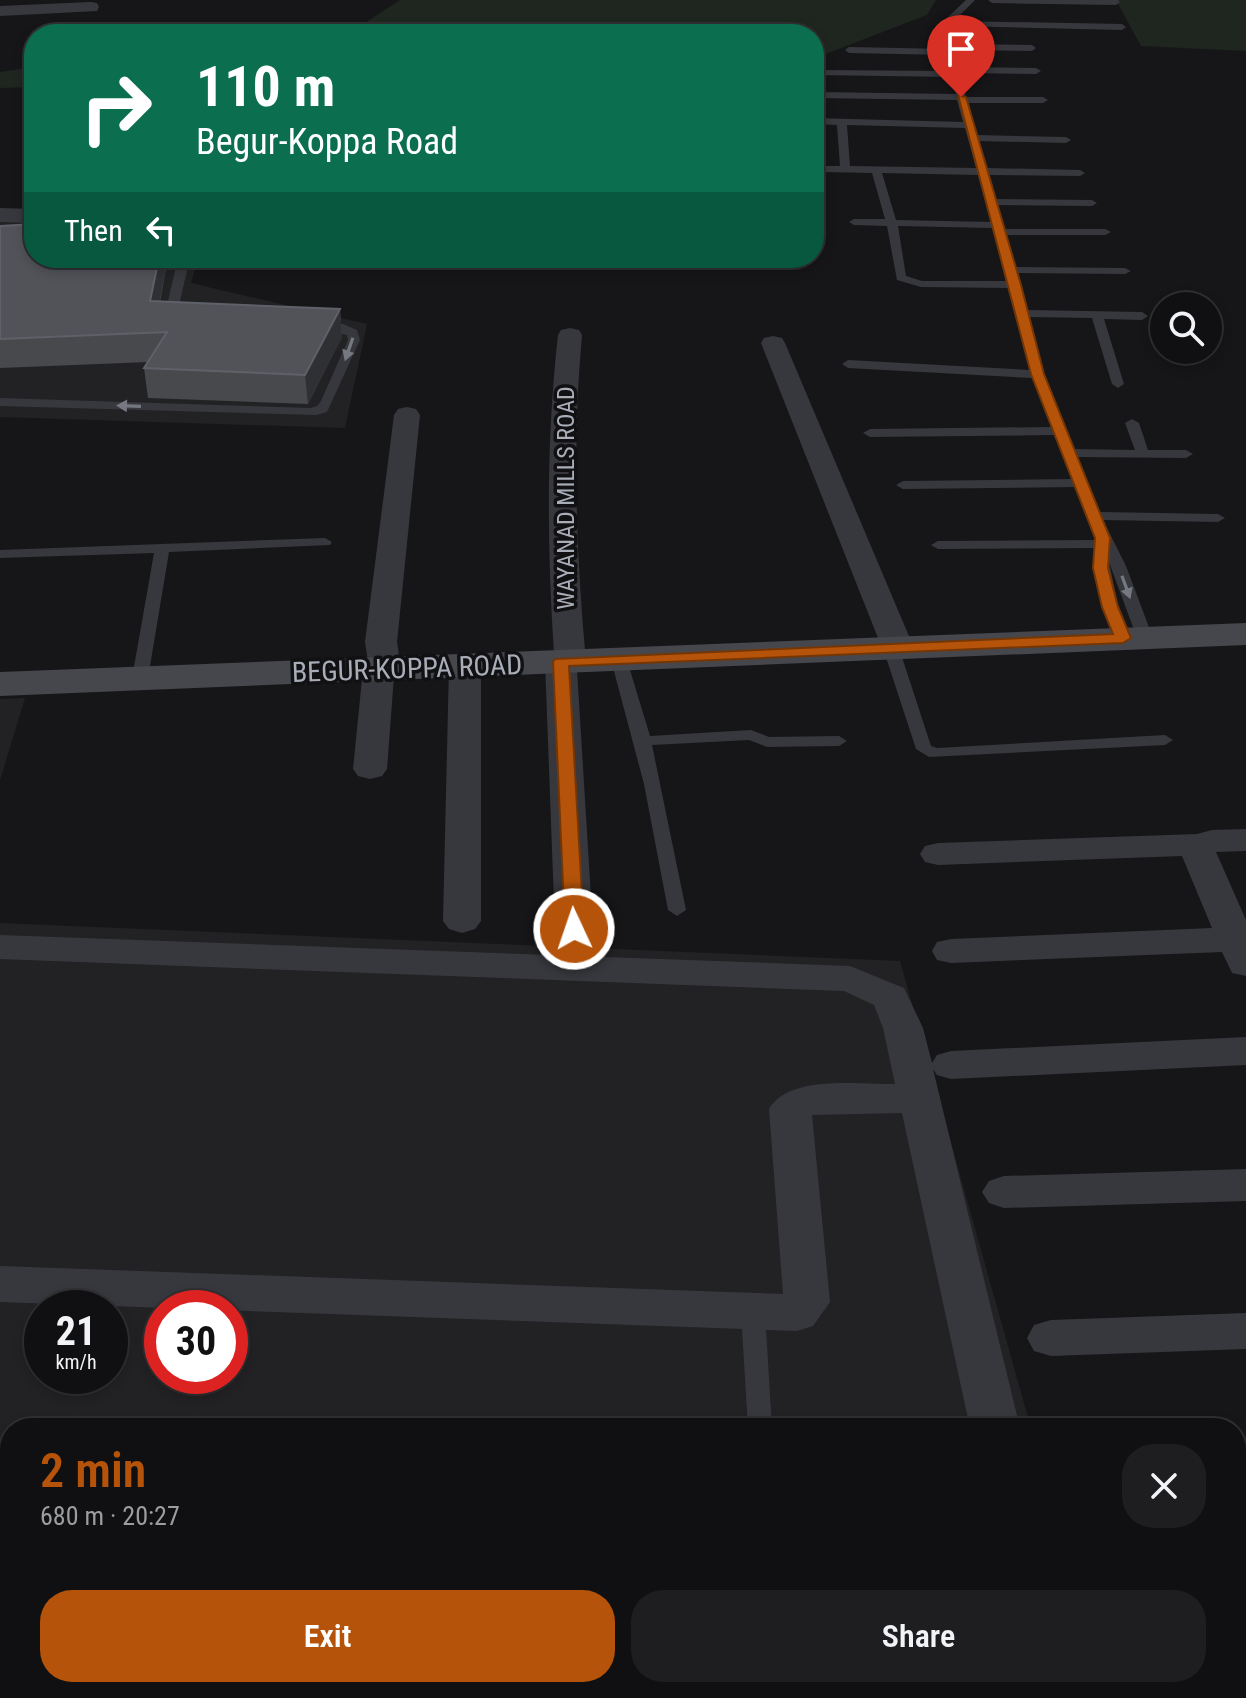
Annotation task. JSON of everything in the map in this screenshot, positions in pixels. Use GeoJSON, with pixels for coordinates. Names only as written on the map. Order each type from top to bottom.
{"type":"FeatureCollection","features":[{"type":"Feature","properties":{"kind":"main road","name":"BEGUR-KOPPA ROAD"},"geometry":{"type":"LineString","coordinates":[[1,685],[1246,634]]}},
{"type":"Feature","properties":{"kind":"street"},"geometry":{"type":"LineString","coordinates":[[0,11],[91,7]]}},
{"type":"Feature","properties":{"kind":"street"},"geometry":{"type":"LineString","coordinates":[[0,215],[24,216]]}},
{"type":"Feature","properties":{"kind":"street","name":"WAYANAD MILLS ROAD"},"geometry":{"type":"LineString","coordinates":[[570,335],[562,404],[561,556],[574,929]]}},
{"type":"Feature","properties":{"kind":"street"},"geometry":{"type":"LineString","coordinates":[[773,343],[895,648]]}},
{"type":"Feature","properties":{"kind":"street"},"geometry":{"type":"LineString","coordinates":[[370,769],[407,415]]}},
{"type":"Feature","properties":{"kind":"street"},"geometry":{"type":"LineString","coordinates":[[462,921],[465,666]]}},
{"type":"Feature","properties":{"kind":"street"},"geometry":{"type":"LineString","coordinates":[[938,854],[1202,845],[1212,841],[1246,840]]}},
{"type":"Feature","properties":{"kind":"street"},"geometry":{"type":"LineString","coordinates":[[951,951],[1241,952],[1198,852],[1202,845]]}},
{"type":"Feature","properties":{"kind":"street"},"geometry":{"type":"LineString","coordinates":[[0,947],[850,979],[890,997],[903,1028],[993,1418]]}},
{"type":"Feature","properties":{"kind":"street"},"geometry":{"type":"LineString","coordinates":[[951,1065],[1246,1051]]}},
{"type":"Feature","properties":{"kind":"street"},"geometry":{"type":"LineString","coordinates":[[0,1284],[797,1313],[807,1302],[790,1109],[804,1100],[919,1098]]}},
{"type":"Feature","properties":{"kind":"street"},"geometry":{"type":"LineString","coordinates":[[1004,1192],[1246,1185]]}},
{"type":"Feature","properties":{"kind":"street"},"geometry":{"type":"LineString","coordinates":[[1051,1338],[1246,1331]]}},
{"type":"Feature","properties":{"kind":"lane"},"geometry":{"type":"LineString","coordinates":[[971,0],[953,14],[949,23],[955,72],[1037,374],[1102,541],[1119,566],[1134,638]]}},
{"type":"Feature","properties":{"kind":"lane"},"geometry":{"type":"LineString","coordinates":[[992,0],[1116,2]]}},
{"type":"Feature","properties":{"kind":"lane"},"geometry":{"type":"LineString","coordinates":[[1050,1],[1057,25]]}},
{"type":"Feature","properties":{"kind":"lane"},"geometry":{"type":"LineString","coordinates":[[949,23],[1122,27]]}},
{"type":"Feature","properties":{"kind":"lane"},"geometry":{"type":"LineString","coordinates":[[849,50],[1032,48]]}},
{"type":"Feature","properties":{"kind":"lane"},"geometry":{"type":"LineString","coordinates":[[824,72],[1036,71]]}},
{"type":"Feature","properties":{"kind":"lane"},"geometry":{"type":"LineString","coordinates":[[824,95],[1043,100]]}},
{"type":"Feature","properties":{"kind":"lane"},"geometry":{"type":"LineString","coordinates":[[824,121],[970,125]]}},
{"type":"Feature","properties":{"kind":"lane"},"geometry":{"type":"LineString","coordinates":[[842,122],[845,169]]}},
{"type":"Feature","properties":{"kind":"lane"},"geometry":{"type":"LineString","coordinates":[[974,138],[1066,140]]}},
{"type":"Feature","properties":{"kind":"lane"},"geometry":{"type":"LineString","coordinates":[[824,169],[1080,173]]}},
{"type":"Feature","properties":{"kind":"lane"},"geometry":{"type":"LineString","coordinates":[[876,170],[892,223],[901,278],[906,281],[1015,285]]}},
{"type":"Feature","properties":{"kind":"lane"},"geometry":{"type":"LineString","coordinates":[[991,202],[1092,203]]}},
{"type":"Feature","properties":{"kind":"lane"},"geometry":{"type":"LineString","coordinates":[[854,222],[1105,232]]}},
{"type":"Feature","properties":{"kind":"lane"},"geometry":{"type":"LineString","coordinates":[[182,268],[174,301],[185,309],[213,314]]}},
{"type":"Feature","properties":{"kind":"lane"},"geometry":{"type":"LineString","coordinates":[[1011,270],[1125,271]]}},
{"type":"Feature","properties":{"kind":"lane"},"geometry":{"type":"LineString","coordinates":[[1022,313],[1142,316]]}},
{"type":"Feature","properties":{"kind":"lane"},"geometry":{"type":"LineString","coordinates":[[1097,315],[1118,384]]}},
{"type":"Feature","properties":{"kind":"lane"},"geometry":{"type":"LineString","coordinates":[[0,402],[293,413],[322,409],[354,340],[353,333],[343,328],[300,323]]}},
{"type":"Feature","properties":{"kind":"lane"},"geometry":{"type":"LineString","coordinates":[[848,364],[1037,374]]}},
{"type":"Feature","properties":{"kind":"lane"},"geometry":{"type":"LineString","coordinates":[[1132,423],[1143,454]]}},
{"type":"Feature","properties":{"kind":"lane"},"geometry":{"type":"LineString","coordinates":[[870,433],[1059,431]]}},
{"type":"Feature","properties":{"kind":"lane"},"geometry":{"type":"LineString","coordinates":[[1068,453],[1186,454]]}},
{"type":"Feature","properties":{"kind":"lane"},"geometry":{"type":"LineString","coordinates":[[903,485],[1080,483]]}},
{"type":"Feature","properties":{"kind":"lane"},"geometry":{"type":"LineString","coordinates":[[1094,516],[1218,518]]}},
{"type":"Feature","properties":{"kind":"lane"},"geometry":{"type":"LineString","coordinates":[[938,545],[1102,541]]}},
{"type":"Feature","properties":{"kind":"lane"},"geometry":{"type":"LineString","coordinates":[[1102,541],[1100,568],[1110,607],[1134,638]]}},
{"type":"Feature","properties":{"kind":"lane"},"geometry":{"type":"LineString","coordinates":[[0,554],[325,542]]}},
{"type":"Feature","properties":{"kind":"lane"},"geometry":{"type":"LineString","coordinates":[[140,678],[162,548]]}},
{"type":"Feature","properties":{"kind":"lane"},"geometry":{"type":"LineString","coordinates":[[895,648],[924,749],[935,753],[1165,740]]}},
{"type":"Feature","properties":{"kind":"lane"},"geometry":{"type":"LineString","coordinates":[[619,660],[664,833],[677,910]]}},
{"type":"Feature","properties":{"kind":"lane"},"geometry":{"type":"LineString","coordinates":[[642,741],[751,735],[767,742],[839,741]]}},
{"type":"Feature","properties":{"kind":"lane"},"geometry":{"type":"LineString","coordinates":[[753,1312],[759,1418]]}},
{"type":"Feature","properties":{"kind":"shaded area"},"geometry":{"type":"Polygon","coordinates":[[[400,0],[936,0],[927,15],[824,55],[824,24],[363,24],[400,0]]]}},
{"type":"Feature","properties":{"kind":"shaded area"},"geometry":{"type":"Polygon","coordinates":[[[1116,0],[1246,0],[1246,51],[1141,46],[1116,0]]]}},
{"type":"Feature","properties":{"kind":"shaded area"},"geometry":{"type":"Polygon","coordinates":[[[24,68],[24,87],[0,88],[0,72],[24,68]]]}},
{"type":"Feature","properties":{"kind":"shaded area"},"geometry":{"type":"Polygon","coordinates":[[[0,221],[24,222],[24,268],[195,268],[191,283],[367,324],[345,428],[0,417],[0,221]]]}},
{"type":"Feature","properties":{"kind":"shaded area"},"geometry":{"type":"Polygon","coordinates":[[[25,698],[0,780],[0,699],[25,698]]]}},
{"type":"Feature","properties":{"kind":"shaded area"},"geometry":{"type":"Polygon","coordinates":[[[0,923],[900,961],[1028,1418],[0,1418],[0,923]]]}},
{"type":"Feature","properties":{"kind":"building"},"geometry":{"type":"Polygon","coordinates":[[[24,225],[24,268],[157,268],[150,301],[340,309],[305,375],[144,368],[167,332],[0,339],[0,226],[24,225]]]}},
{"type":"Feature","properties":{"kind":"route"},"geometry":{"type":"LineString","coordinates":[[574,929],[561,662],[1123,638],[1110,607],[1100,568],[1103,538],[1037,374],[961,97]]}}]}
